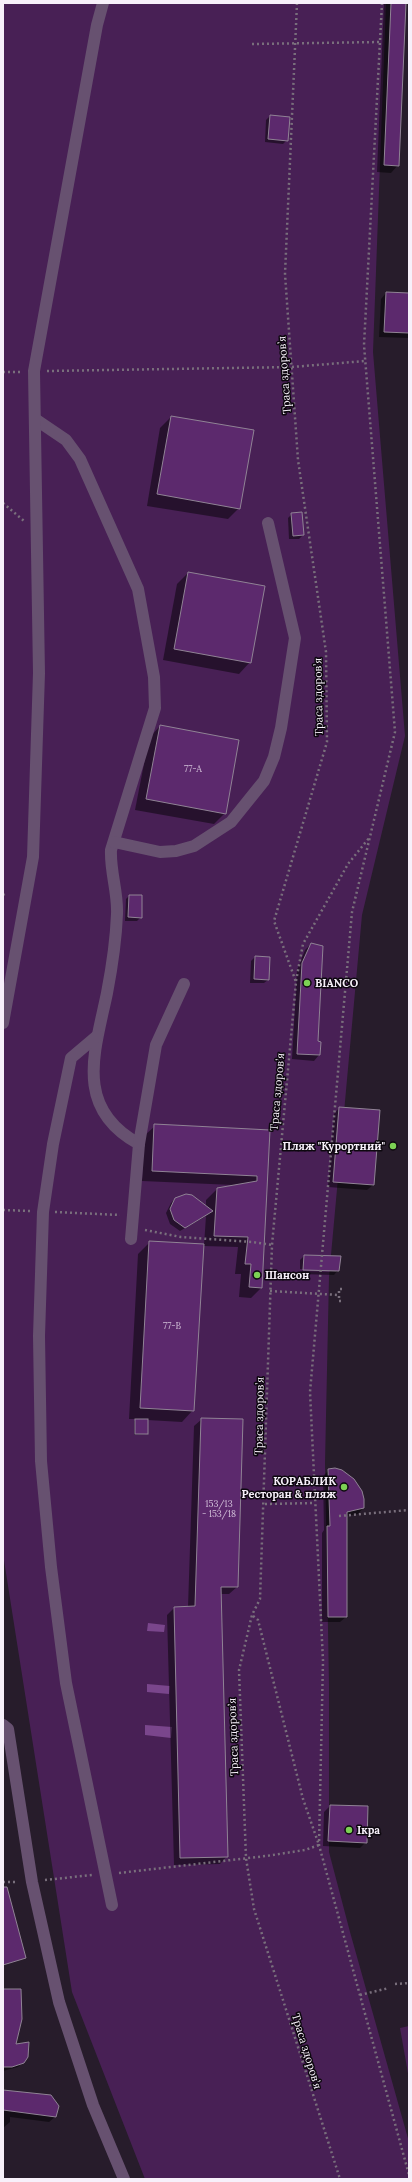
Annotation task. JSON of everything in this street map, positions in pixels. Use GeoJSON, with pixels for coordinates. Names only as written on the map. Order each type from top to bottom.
{"type":"FeatureCollection","features":[{"type":"Feature","properties":{"kind":"lane"},"geometry":{"type":"LineString","coordinates":[[3,1023],[33,857],[39,673],[34,371],[97,25],[103,3]]}},
{"type":"Feature","properties":{"kind":"lane"},"geometry":{"type":"LineString","coordinates":[[35,419],[66,440],[80,459],[138,589],[153,670],[155,708],[114,842],[111,863],[117,913],[107,992],[97,1036],[93,1076],[98,1099],[109,1118],[123,1136],[139,1144]]}},
{"type":"Feature","properties":{"kind":"lane"},"geometry":{"type":"LineString","coordinates":[[114,842],[160,852],[176,851],[194,846],[231,822],[264,782],[274,757],[281,728],[295,638],[268,523]]}},
{"type":"Feature","properties":{"kind":"lane"},"geometry":{"type":"LineString","coordinates":[[131,1239],[139,1144],[156,1045],[184,984]]}},
{"type":"Feature","properties":{"kind":"lane"},"geometry":{"type":"LineString","coordinates":[[97,1036],[71,1058],[54,1144],[43,1212],[38,1336],[41,1461],[51,1567],[66,1683],[112,1905]]}},
{"type":"Feature","properties":{"kind":"lane"},"geometry":{"type":"LineString","coordinates":[[3,1725],[8,1729],[32,1882],[59,2002],[93,2105],[124,2179]]}},
{"type":"Feature","properties":{"kind":"path","name":"Траса здоров’я"},"geometry":{"type":"LineString","coordinates":[[297,3],[286,274],[298,460],[326,652],[327,742],[274,922],[296,982],[272,1245],[265,1504],[260,1599],[252,1615],[239,1670],[246,1858],[254,1909],[340,2179]]}},
{"type":"Feature","properties":{"kind":"path"},"geometry":{"type":"LineString","coordinates":[[320,1845],[323,1662],[310,1392],[352,912],[395,732],[364,345],[382,3]]}},
{"type":"Feature","properties":{"kind":"path"},"geometry":{"type":"LineString","coordinates":[[252,44],[380,42]]}},
{"type":"Feature","properties":{"kind":"path"},"geometry":{"type":"LineString","coordinates":[[3,372],[292,367],[365,361]]}},
{"type":"Feature","properties":{"kind":"path"},"geometry":{"type":"LineString","coordinates":[[3,503],[37,532]]}},
{"type":"Feature","properties":{"kind":"path"},"geometry":{"type":"LineString","coordinates":[[296,982],[303,944],[348,864],[371,836]]}},
{"type":"Feature","properties":{"kind":"path"},"geometry":{"type":"LineString","coordinates":[[3,1210],[133,1215],[140,1229],[181,1237],[272,1245]]}},
{"type":"Feature","properties":{"kind":"path"},"geometry":{"type":"LineString","coordinates":[[341,1301],[339,1301],[339,1289],[342,1289]]}},
{"type":"Feature","properties":{"kind":"path"},"geometry":{"type":"LineString","coordinates":[[270,1291],[339,1295]]}},
{"type":"Feature","properties":{"kind":"path"},"geometry":{"type":"LineString","coordinates":[[265,1504],[315,1503]]}},
{"type":"Feature","properties":{"kind":"path"},"geometry":{"type":"LineString","coordinates":[[339,1516],[409,1510]]}},
{"type":"Feature","properties":{"kind":"path"},"geometry":{"type":"LineString","coordinates":[[252,1615],[258,1620],[302,1799],[320,1845],[409,2175]]}},
{"type":"Feature","properties":{"kind":"path"},"geometry":{"type":"LineString","coordinates":[[181,1866],[306,1850],[320,1845]]}},
{"type":"Feature","properties":{"kind":"path"},"geometry":{"type":"LineString","coordinates":[[394,1984],[409,1983]]}},
{"type":"Feature","properties":{"kind":"path"},"geometry":{"type":"LineString","coordinates":[[360,1995],[389,1988]]}},
{"type":"Feature","properties":{"kind":"shaded area"},"geometry":{"type":"Polygon","coordinates":[[[3,3],[386,3],[373,352],[405,736],[362,915],[329,1277],[325,1463],[329,1684],[329,1852],[409,2142],[409,2179],[145,2179],[72,1992],[3,1554],[3,3]]]}},
{"type":"Feature","properties":{"kind":"shaded area"},"geometry":{"type":"Polygon","coordinates":[[[148,1623],[165,1625],[164,1632],[147,1631],[148,1623]]]}},
{"type":"Feature","properties":{"kind":"shaded area"},"geometry":{"type":"Polygon","coordinates":[[[147,1684],[170,1686],[169,1694],[147,1692],[147,1684]]]}},
{"type":"Feature","properties":{"kind":"shaded area"},"geometry":{"type":"Polygon","coordinates":[[[145,1725],[172,1727],[171,1738],[145,1735],[145,1725]]]}},
{"type":"Feature","properties":{"kind":"shaded area"},"geometry":{"type":"Polygon","coordinates":[[[409,2026],[409,2079],[400,2028],[409,2026]]]}},
{"type":"Feature","properties":{"kind":"building"},"geometry":{"type":"Polygon","coordinates":[[[391,3],[406,3],[399,166],[384,165],[391,3]]]}},
{"type":"Feature","properties":{"kind":"building"},"geometry":{"type":"Polygon","coordinates":[[[270,115],[290,117],[288,141],[268,139],[270,115]]]}},
{"type":"Feature","properties":{"kind":"building"},"geometry":{"type":"Polygon","coordinates":[[[386,292],[409,293],[409,333],[384,332],[386,292]]]}},
{"type":"Feature","properties":{"kind":"building"},"geometry":{"type":"Polygon","coordinates":[[[171,416],[254,430],[240,509],[157,494],[171,416]]]}},
{"type":"Feature","properties":{"kind":"building"},"geometry":{"type":"Polygon","coordinates":[[[302,512],[304,535],[293,536],[291,513],[302,512]]]}},
{"type":"Feature","properties":{"kind":"building"},"geometry":{"type":"Polygon","coordinates":[[[188,572],[265,586],[251,663],[174,649],[188,572]]]}},
{"type":"Feature","properties":{"kind":"building"},"geometry":{"type":"Polygon","coordinates":[[[160,725],[239,740],[226,814],[146,799],[160,725]]]}},
{"type":"Feature","properties":{"kind":"building"},"geometry":{"type":"Polygon","coordinates":[[[129,895],[142,895],[142,918],[128,917],[129,895]]]}},
{"type":"Feature","properties":{"kind":"building"},"geometry":{"type":"Polygon","coordinates":[[[311,943],[323,946],[318,1041],[321,1042],[320,1055],[297,1054],[302,963],[311,943]]]}},
{"type":"Feature","properties":{"kind":"building"},"geometry":{"type":"Polygon","coordinates":[[[255,956],[270,957],[269,980],[254,979],[255,956]]]}},
{"type":"Feature","properties":{"kind":"building"},"geometry":{"type":"Polygon","coordinates":[[[339,1107],[380,1110],[374,1185],[333,1182],[339,1107]]]}},
{"type":"Feature","properties":{"kind":"building"},"geometry":{"type":"Polygon","coordinates":[[[154,1124],[270,1130],[262,1288],[249,1287],[251,1264],[245,1264],[248,1237],[214,1236],[217,1188],[257,1181],[257,1176],[152,1171],[154,1124]]]}},
{"type":"Feature","properties":{"kind":"building"},"geometry":{"type":"Polygon","coordinates":[[[186,1194],[192,1195],[213,1211],[185,1228],[174,1220],[170,1209],[175,1198],[186,1194]]]}},
{"type":"Feature","properties":{"kind":"building"},"geometry":{"type":"Polygon","coordinates":[[[149,1241],[204,1244],[194,1411],[140,1408],[149,1241]]]}},
{"type":"Feature","properties":{"kind":"building"},"geometry":{"type":"Polygon","coordinates":[[[304,1255],[341,1256],[339,1271],[303,1270],[304,1255]]]}},
{"type":"Feature","properties":{"kind":"building"},"geometry":{"type":"Polygon","coordinates":[[[201,1418],[243,1419],[238,1587],[221,1587],[228,1857],[180,1858],[174,1607],[195,1606],[201,1418]]]}},
{"type":"Feature","properties":{"kind":"building"},"geometry":{"type":"Polygon","coordinates":[[[135,1419],[148,1419],[148,1434],[135,1434],[135,1419]]]}},
{"type":"Feature","properties":{"kind":"building"},"geometry":{"type":"Polygon","coordinates":[[[335,1468],[342,1470],[354,1479],[362,1491],[364,1499],[364,1508],[347,1512],[347,1617],[328,1617],[327,1526],[330,1526],[328,1469],[335,1468]]]}},
{"type":"Feature","properties":{"kind":"building"},"geometry":{"type":"Polygon","coordinates":[[[330,1805],[368,1806],[367,1843],[328,1841],[330,1805]]]}},
{"type":"Feature","properties":{"kind":"building"},"geometry":{"type":"Polygon","coordinates":[[[3,1887],[7,1887],[26,1958],[3,1965],[3,1887]]]}},
{"type":"Feature","properties":{"kind":"building"},"geometry":{"type":"Polygon","coordinates":[[[3,1989],[21,1989],[22,2019],[16,2044],[29,2042],[28,2057],[24,2063],[12,2067],[3,2067],[3,1989]]]}},
{"type":"Feature","properties":{"kind":"building"},"geometry":{"type":"Polygon","coordinates":[[[3,2090],[51,2095],[59,2106],[56,2117],[3,2110],[3,2090]]]}},
{"type":"Feature","properties":{"kind":"place","name":"BIANCO"},"geometry":{"type":"Point","coordinates":[307,983]}},
{"type":"Feature","properties":{"kind":"place","name":"Пляж \"Курортний\""},"geometry":{"type":"Point","coordinates":[393,1146]}},
{"type":"Feature","properties":{"kind":"place","name":"Шансон"},"geometry":{"type":"Point","coordinates":[257,1275]}},
{"type":"Feature","properties":{"kind":"place","name":"КОРАБЛИК Ресторан & пляж"},"geometry":{"type":"Point","coordinates":[344,1487]}},
{"type":"Feature","properties":{"kind":"place","name":"Ікра"},"geometry":{"type":"Point","coordinates":[349,1830]}}]}
